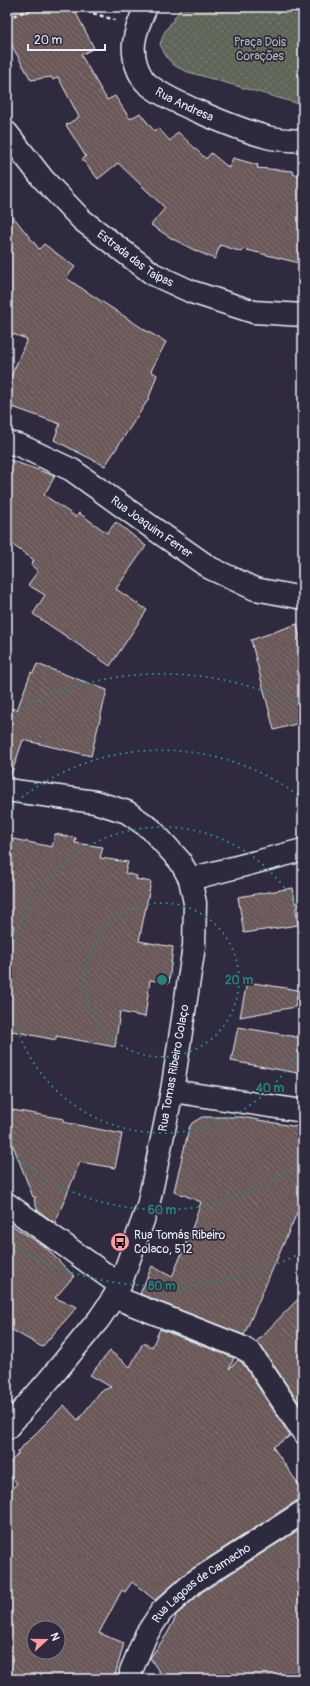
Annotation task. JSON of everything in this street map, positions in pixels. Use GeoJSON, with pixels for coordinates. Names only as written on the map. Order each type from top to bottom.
{"type":"FeatureCollection","features":[{"type":"Feature","properties":{"kind":"street","name":"Rua Andresa"},"geometry":{"type":"LineString","coordinates":[[146,7],[136,27],[133,50],[136,64],[144,80],[155,90],[193,109],[267,137],[303,141]]}},
{"type":"Feature","properties":{"kind":"street","name":"Estrada das Taipas"},"geometry":{"type":"LineString","coordinates":[[7,133],[43,178],[82,220],[153,274],[192,292],[254,312],[303,315]]}},
{"type":"Feature","properties":{"kind":"street","name":"Rua Joaquim Ferrer"},"geometry":{"type":"LineString","coordinates":[[7,442],[21,446],[72,470],[210,568],[255,589],[303,598]]}},
{"type":"Feature","properties":{"kind":"street","name":"Rua Tomas Ribeiro Colaço"},"geometry":{"type":"LineString","coordinates":[[7,790],[95,802],[127,812],[151,830],[180,860],[190,879],[195,903],[194,946],[172,1091],[148,1206],[117,1291],[99,1319],[48,1382],[7,1428]]}},
{"type":"Feature","properties":{"kind":"street"},"geometry":{"type":"LineString","coordinates":[[190,879],[303,850]]}},
{"type":"Feature","properties":{"kind":"street"},"geometry":{"type":"LineString","coordinates":[[172,1091],[303,1111]]}},
{"type":"Feature","properties":{"kind":"street"},"geometry":{"type":"LineString","coordinates":[[7,1204],[117,1291],[241,1347],[251,1353],[303,1432]]}},
{"type":"Feature","properties":{"kind":"street","name":"Rua Lagoas de Camacho"},"geometry":{"type":"LineString","coordinates":[[130,1679],[131,1671],[146,1635],[161,1612],[194,1582],[303,1512]]}},
{"type":"Feature","properties":{"kind":"path"},"geometry":{"type":"LineString","coordinates":[[7,18],[37,7]]}},
{"type":"Feature","properties":{"kind":"path"},"geometry":{"type":"LineString","coordinates":[[73,7],[136,27]]}},
{"type":"Feature","properties":{"kind":"green space","name":"Praça Dois Corações"},"geometry":{"type":"Polygon","coordinates":[[[182,7],[303,7],[303,105],[188,72],[170,62],[160,44],[164,33],[182,7]]]}},
{"type":"Feature","properties":{"kind":"building"},"geometry":{"type":"Polygon","coordinates":[[[7,7],[73,7],[94,48],[81,55],[107,100],[115,96],[130,119],[140,113],[154,131],[158,128],[170,141],[178,132],[206,159],[211,153],[229,168],[233,158],[258,165],[257,168],[293,171],[294,175],[303,174],[303,264],[243,249],[242,252],[220,245],[215,259],[171,238],[151,225],[165,208],[118,163],[98,179],[82,159],[86,157],[66,125],[79,117],[58,77],[53,80],[51,77],[31,80],[7,37],[7,7]]]}},
{"type":"Feature","properties":{"kind":"building"},"geometry":{"type":"Polygon","coordinates":[[[7,209],[39,249],[44,244],[75,267],[66,278],[145,330],[166,342],[151,371],[157,375],[148,400],[105,466],[54,440],[60,424],[7,405],[7,386],[27,339],[7,332],[7,209]]]}},
{"type":"Feature","properties":{"kind":"building"},"geometry":{"type":"Polygon","coordinates":[[[7,459],[55,476],[44,495],[76,517],[79,513],[107,533],[116,522],[146,546],[116,589],[147,610],[110,666],[33,614],[45,595],[28,585],[38,571],[31,565],[34,560],[7,541],[7,459]]]}},
{"type":"Feature","properties":{"kind":"building"},"geometry":{"type":"Polygon","coordinates":[[[297,624],[303,653],[303,722],[274,730],[251,640],[297,624]]]}},
{"type":"Feature","properties":{"kind":"building"},"geometry":{"type":"Polygon","coordinates":[[[37,664],[107,690],[91,756],[23,740],[10,778],[7,777],[7,707],[17,710],[31,672],[33,673],[37,664]]]}},
{"type":"Feature","properties":{"kind":"building"},"geometry":{"type":"Polygon","coordinates":[[[55,834],[76,838],[75,843],[103,847],[100,858],[128,862],[125,873],[137,876],[136,879],[151,882],[139,941],[173,947],[169,983],[150,980],[145,1017],[120,1012],[115,1047],[56,1036],[56,1040],[7,1030],[7,956],[14,926],[7,924],[7,862],[13,839],[52,847],[55,834]]]}},
{"type":"Feature","properties":{"kind":"building"},"geometry":{"type":"Polygon","coordinates":[[[293,888],[298,925],[244,933],[238,897],[293,888]]]}},
{"type":"Feature","properties":{"kind":"building"},"geometry":{"type":"Polygon","coordinates":[[[247,982],[298,990],[295,1007],[240,1017],[247,982]]]}},
{"type":"Feature","properties":{"kind":"building"},"geometry":{"type":"Polygon","coordinates":[[[238,1027],[303,1038],[303,1074],[231,1061],[238,1027]]]}},
{"type":"Feature","properties":{"kind":"building"},"geometry":{"type":"Polygon","coordinates":[[[7,1109],[64,1119],[63,1122],[122,1134],[115,1168],[80,1162],[55,1223],[38,1211],[34,1200],[36,1197],[33,1197],[7,1130],[7,1109]]]}},
{"type":"Feature","properties":{"kind":"building"},"geometry":{"type":"Polygon","coordinates":[[[202,1117],[242,1117],[303,1128],[303,1199],[244,1335],[140,1294],[152,1266],[172,1277],[194,1223],[201,1202],[174,1191],[189,1128],[192,1123],[202,1117]]]}},
{"type":"Feature","properties":{"kind":"building"},"geometry":{"type":"Polygon","coordinates":[[[7,1222],[45,1247],[74,1276],[55,1298],[77,1307],[42,1347],[7,1327],[7,1222]]]}},
{"type":"Feature","properties":{"kind":"building"},"geometry":{"type":"Polygon","coordinates":[[[303,1294],[303,1409],[261,1346],[256,1342],[303,1294]]]}},
{"type":"Feature","properties":{"kind":"building"},"geometry":{"type":"Polygon","coordinates":[[[160,1329],[234,1358],[229,1369],[238,1360],[242,1362],[290,1436],[273,1447],[303,1491],[303,1500],[296,1501],[187,1572],[155,1600],[132,1582],[125,1592],[122,1590],[99,1633],[124,1643],[114,1679],[7,1679],[7,1495],[17,1483],[7,1474],[7,1466],[18,1454],[17,1452],[64,1405],[78,1420],[101,1391],[111,1387],[90,1375],[110,1351],[130,1367],[143,1343],[152,1347],[160,1329]]]}},
{"type":"Feature","properties":{"kind":"building"},"geometry":{"type":"Polygon","coordinates":[[[303,1527],[303,1679],[164,1679],[150,1658],[167,1634],[176,1617],[175,1616],[202,1592],[303,1527]]]}},
{"type":"Feature","properties":{"kind":"place","name":"Rua Tomás Ribeiro Colaco, 512"},"geometry":{"type":"Point","coordinates":[120,1242]}}]}
